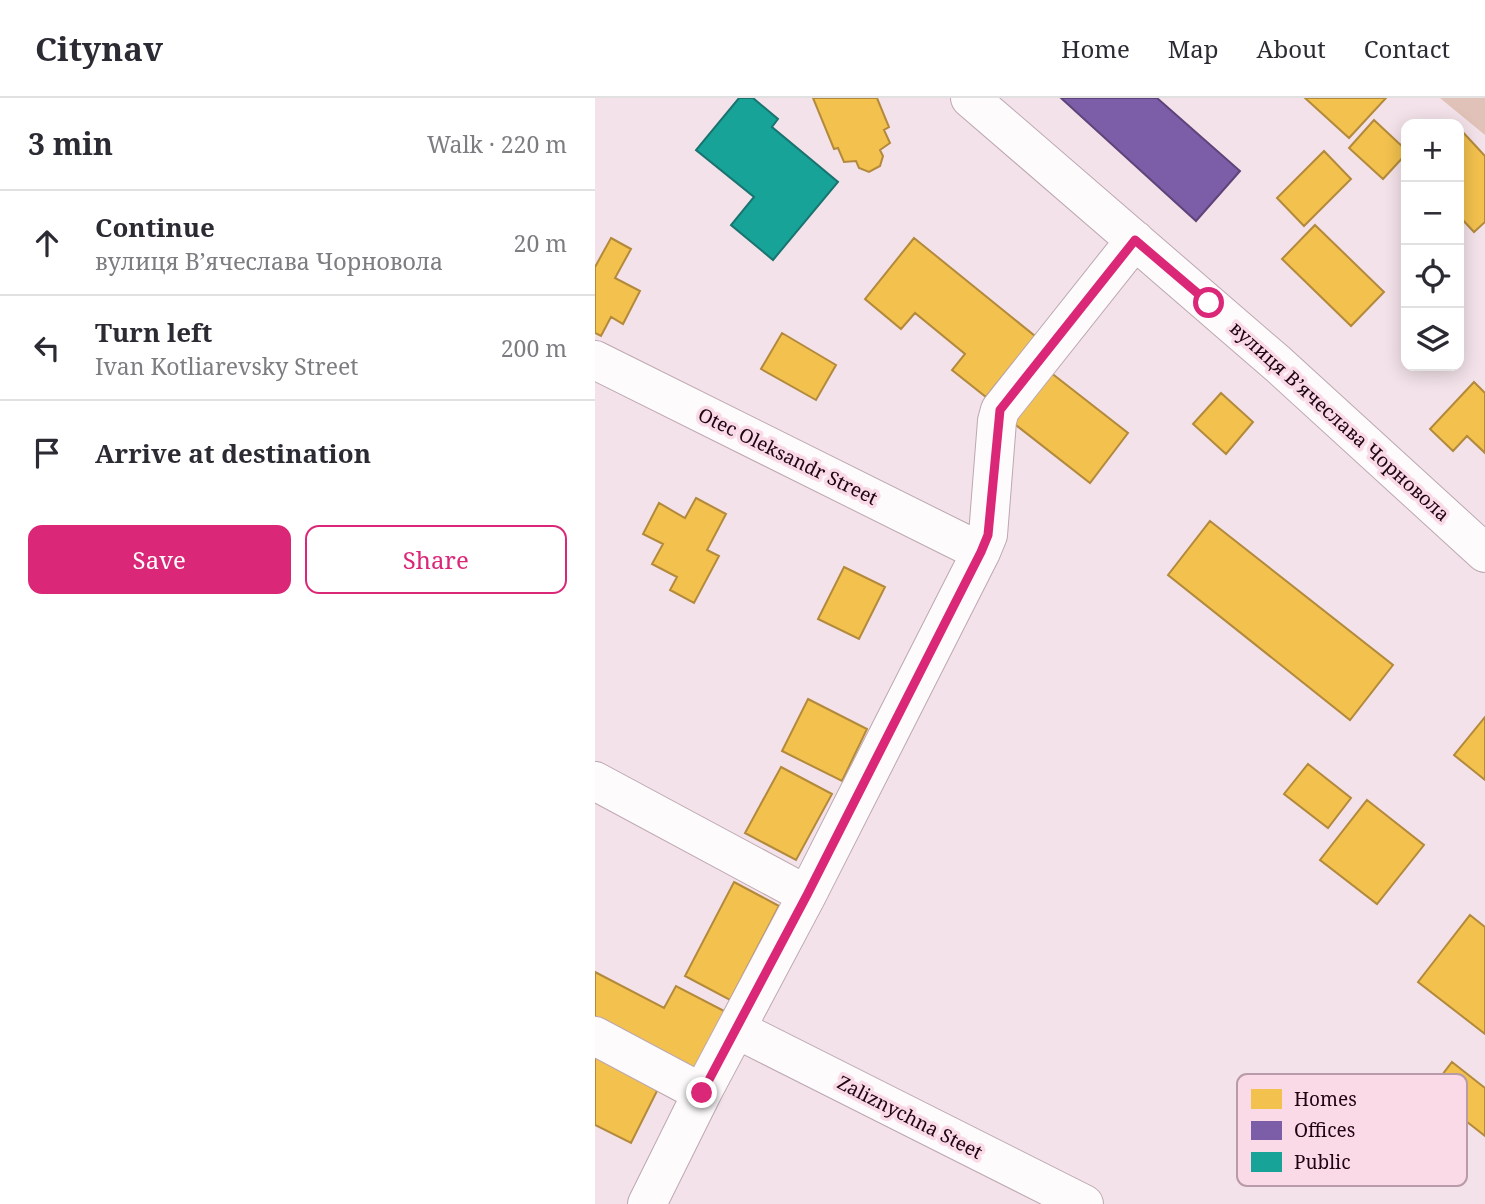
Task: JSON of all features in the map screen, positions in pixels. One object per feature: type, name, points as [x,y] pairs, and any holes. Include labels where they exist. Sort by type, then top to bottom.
[{"type":"street","name":"вулиця Вʼячеслава Чорновола","points":[[970,98],[1278,364],[1485,553]]},
{"type":"street","points":[[647,1204],[981,552],[988,535],[1000,410],[1135,240]]},
{"type":"street","name":"Otec Oleksandr Street","points":[[595,360],[981,552]]},
{"type":"street","points":[[595,780],[807,895]]},
{"type":"street","name":"Zaliznychna Steet","points":[[736,1029],[1084,1204]]},
{"type":"street","points":[[595,1036],[702,1093]]},
{"type":"shaded area","points":[[1440,98],[1485,98],[1485,135]]},
{"type":"building: Homes","points":[[813,98],[877,98],[889,127],[884,130],[890,143],[880,150],[883,156],[880,166],[869,172],[859,168],[856,161],[844,162],[838,148],[834,149]]},
{"type":"building: Homes","points":[[1305,98],[1386,98],[1349,138]]},
{"type":"building: Homes","points":[[1374,120],[1401,145],[1401,159],[1383,179],[1349,148]]},
{"type":"building: Homes","points":[[1464,133],[1485,156],[1485,222],[1474,232],[1464,221]]},
{"type":"building: Homes","points":[[1324,151],[1351,179],[1304,226],[1277,198]]},
{"type":"building: Homes","points":[[1315,225],[1384,292],[1351,326],[1282,259]]},
{"type":"building: Homes","points":[[611,238],[631,249],[615,278],[640,291],[623,324],[611,317],[601,336],[595,333],[595,267]]},
{"type":"building: Homes","points":[[914,238],[1035,336],[986,397],[952,370],[965,354],[915,313],[901,329],[865,299]]},
{"type":"building: Homes","points":[[782,333],[836,365],[816,400],[761,369]]},
{"type":"building: Homes","points":[[1050,372],[1128,433],[1090,483],[1012,422]]},
{"type":"building: Homes","points":[[1474,382],[1485,393],[1485,453],[1467,436],[1453,451],[1430,429]]},
{"type":"building: Homes","points":[[1221,393],[1253,422],[1226,454],[1193,424]]},
{"type":"building: Homes","points":[[696,498],[726,514],[707,550],[719,556],[694,603],[670,590],[677,577],[652,564],[663,544],[643,534],[659,503],[685,518]]},
{"type":"building: Homes","points":[[1210,521],[1393,665],[1350,720],[1168,575]]},
{"type":"building: Homes","points":[[844,567],[885,587],[859,639],[818,619]]},
{"type":"building: Homes","points":[[808,699],[867,729],[842,781],[782,751]]},
{"type":"building: Homes","points":[[1485,717],[1485,780],[1454,755]]},
{"type":"building: Homes","points":[[1308,764],[1351,798],[1328,828],[1284,794]]},
{"type":"building: Homes","points":[[781,767],[832,794],[796,860],[745,833]]},
{"type":"building: Homes","points":[[1367,800],[1424,845],[1377,904],[1320,860]]},
{"type":"building: Homes","points":[[734,882],[779,906],[730,1000],[685,976]]},
{"type":"building: Homes","points":[[1470,915],[1485,927],[1485,1034],[1418,982]]},
{"type":"building: Homes","points":[[595,972],[664,1008],[676,986],[726,1012],[696,1069],[595,1017]]},
{"type":"building: Homes","points":[[595,1054],[659,1087],[631,1143],[595,1125]]},
{"type":"building: Homes","points":[[1452,1062],[1485,1088],[1485,1136],[1467,1122],[1467,1074],[1443,1074]]},
{"type":"building: Offices","points":[[1061,98],[1157,98],[1240,171],[1196,221]]},
{"type":"building: Public","points":[[739,98],[753,98],[778,119],[772,127],[838,182],[773,260],[731,225],[754,197],[696,150]]},
{"type":"route","points":[[702,1093],[807,895],[981,552],[988,535],[1000,410],[1135,240],[1209,303]]}]
